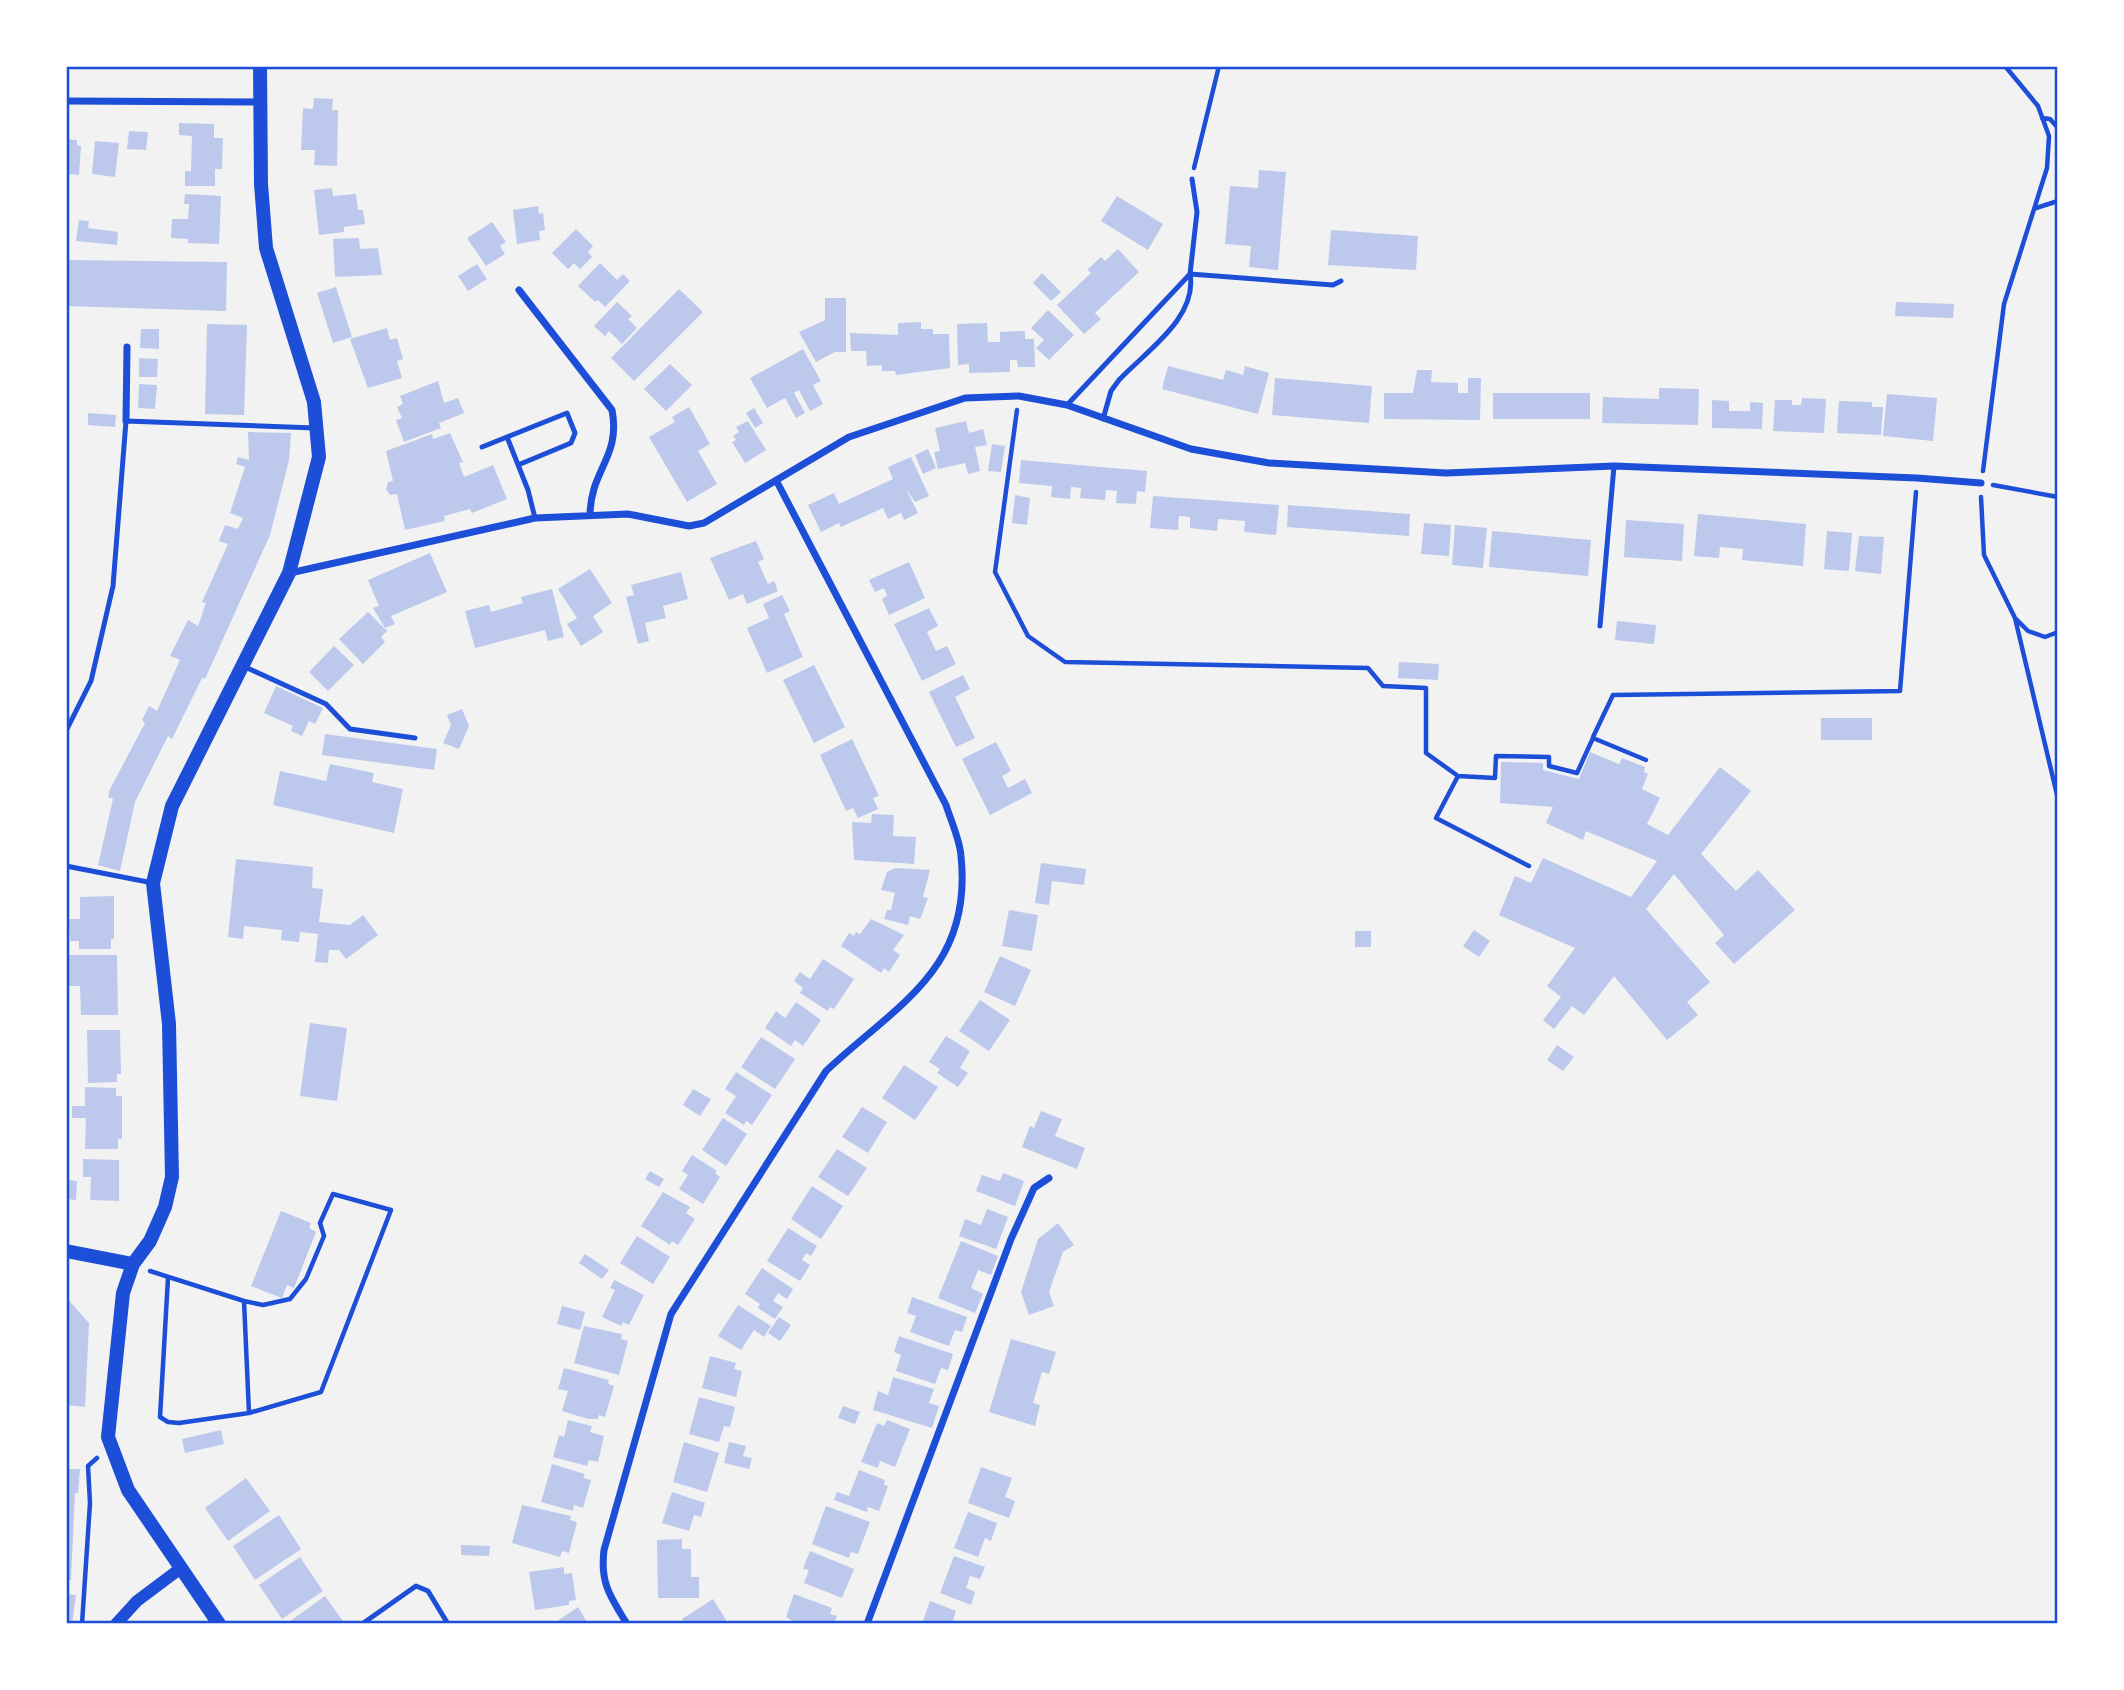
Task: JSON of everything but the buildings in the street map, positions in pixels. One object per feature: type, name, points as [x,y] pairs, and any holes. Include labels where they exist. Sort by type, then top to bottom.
[{"type":"main road","points":[[219,1623],[128,1490],[108,1437],[111,1378],[123,1293],[133,1264],[150,1241],[165,1207],[172,1177],[169,1024],[153,883],[172,806],[289,573],[319,457],[318,428],[304,364],[266,248],[261,197],[260,66]]},
{"type":"main road","points":[[66,1251],[133,1264]]},
{"type":"street","points":[[66,101],[261,102]]},
{"type":"street","points":[[519,290],[612,410],[614,445],[594,483],[590,514]]},
{"type":"street","points":[[126,421],[127,347]]},
{"type":"street","points":[[289,573],[535,517],[628,514],[689,526],[704,523],[849,437],[965,398],[1019,396],[1067,405],[1191,449],[1269,463],[1446,473],[1615,466],[1982,483]]},
{"type":"street","points":[[627,1623],[610,1596],[601,1573],[604,1550],[671,1314],[826,1071],[859,1039],[899,1010],[932,975],[955,930],[963,890],[961,854],[946,805],[776,480]]},
{"type":"street","points":[[867,1623],[1011,1240],[1034,1188],[1049,1178]]},
{"type":"street","points":[[116,1623],[137,1601],[181,1568]]},
{"type":"lane","points":[[1103,419],[1111,391],[1119,380],[1180,316],[1190,300],[1197,212],[1192,179]]},
{"type":"lane","points":[[1190,274],[1333,285],[1341,281]]},
{"type":"lane","points":[[1067,405],[1190,274]]},
{"type":"lane","points":[[482,447],[567,413],[574,427],[571,443],[518,465]]},
{"type":"lane","points":[[66,730],[91,681],[113,586],[126,421],[318,428]]},
{"type":"lane","points":[[507,437],[535,517]]},
{"type":"lane","points":[[1600,626],[1615,466]]},
{"type":"lane","points":[[243,666],[326,704],[350,729],[415,738]]},
{"type":"lane","points":[[66,866],[153,883]]},
{"type":"lane","points":[[362,1623],[416,1586],[428,1591],[448,1623]]},
{"type":"path","points":[[1192,179],[1219,66]]},
{"type":"path","points":[[2005,66],[2038,106],[2049,136],[2047,169],[2004,304],[1982,483],[1984,555],[2015,618],[2057,799]]},
{"type":"path","points":[[2042,118],[2050,119],[2057,128]]},
{"type":"path","points":[[2036,208],[2057,201]]},
{"type":"path","points":[[1019,396],[995,572],[1028,636],[1065,662],[1368,668],[1383,685],[1426,688],[1426,753],[1458,776],[1495,778],[1496,757],[1549,757],[1549,766],[1577,773],[1613,695],[1900,691],[1917,478]]},
{"type":"path","points":[[1982,483],[2057,497]]},
{"type":"path","points":[[2015,618],[2028,631],[2045,637],[2057,632]]},
{"type":"path","points":[[1593,738],[1646,760]]},
{"type":"path","points":[[1458,776],[1436,818],[1529,866]]},
{"type":"path","points":[[133,1264],[168,1278],[263,1305],[290,1299],[306,1279],[324,1236],[320,1223],[333,1194],[391,1210],[321,1392],[249,1413],[179,1423],[168,1422],[160,1416],[168,1278]]},
{"type":"path","points":[[244,1301],[249,1413]]},
{"type":"path","points":[[82,1623],[90,1503],[88,1466],[111,1447]]}]
